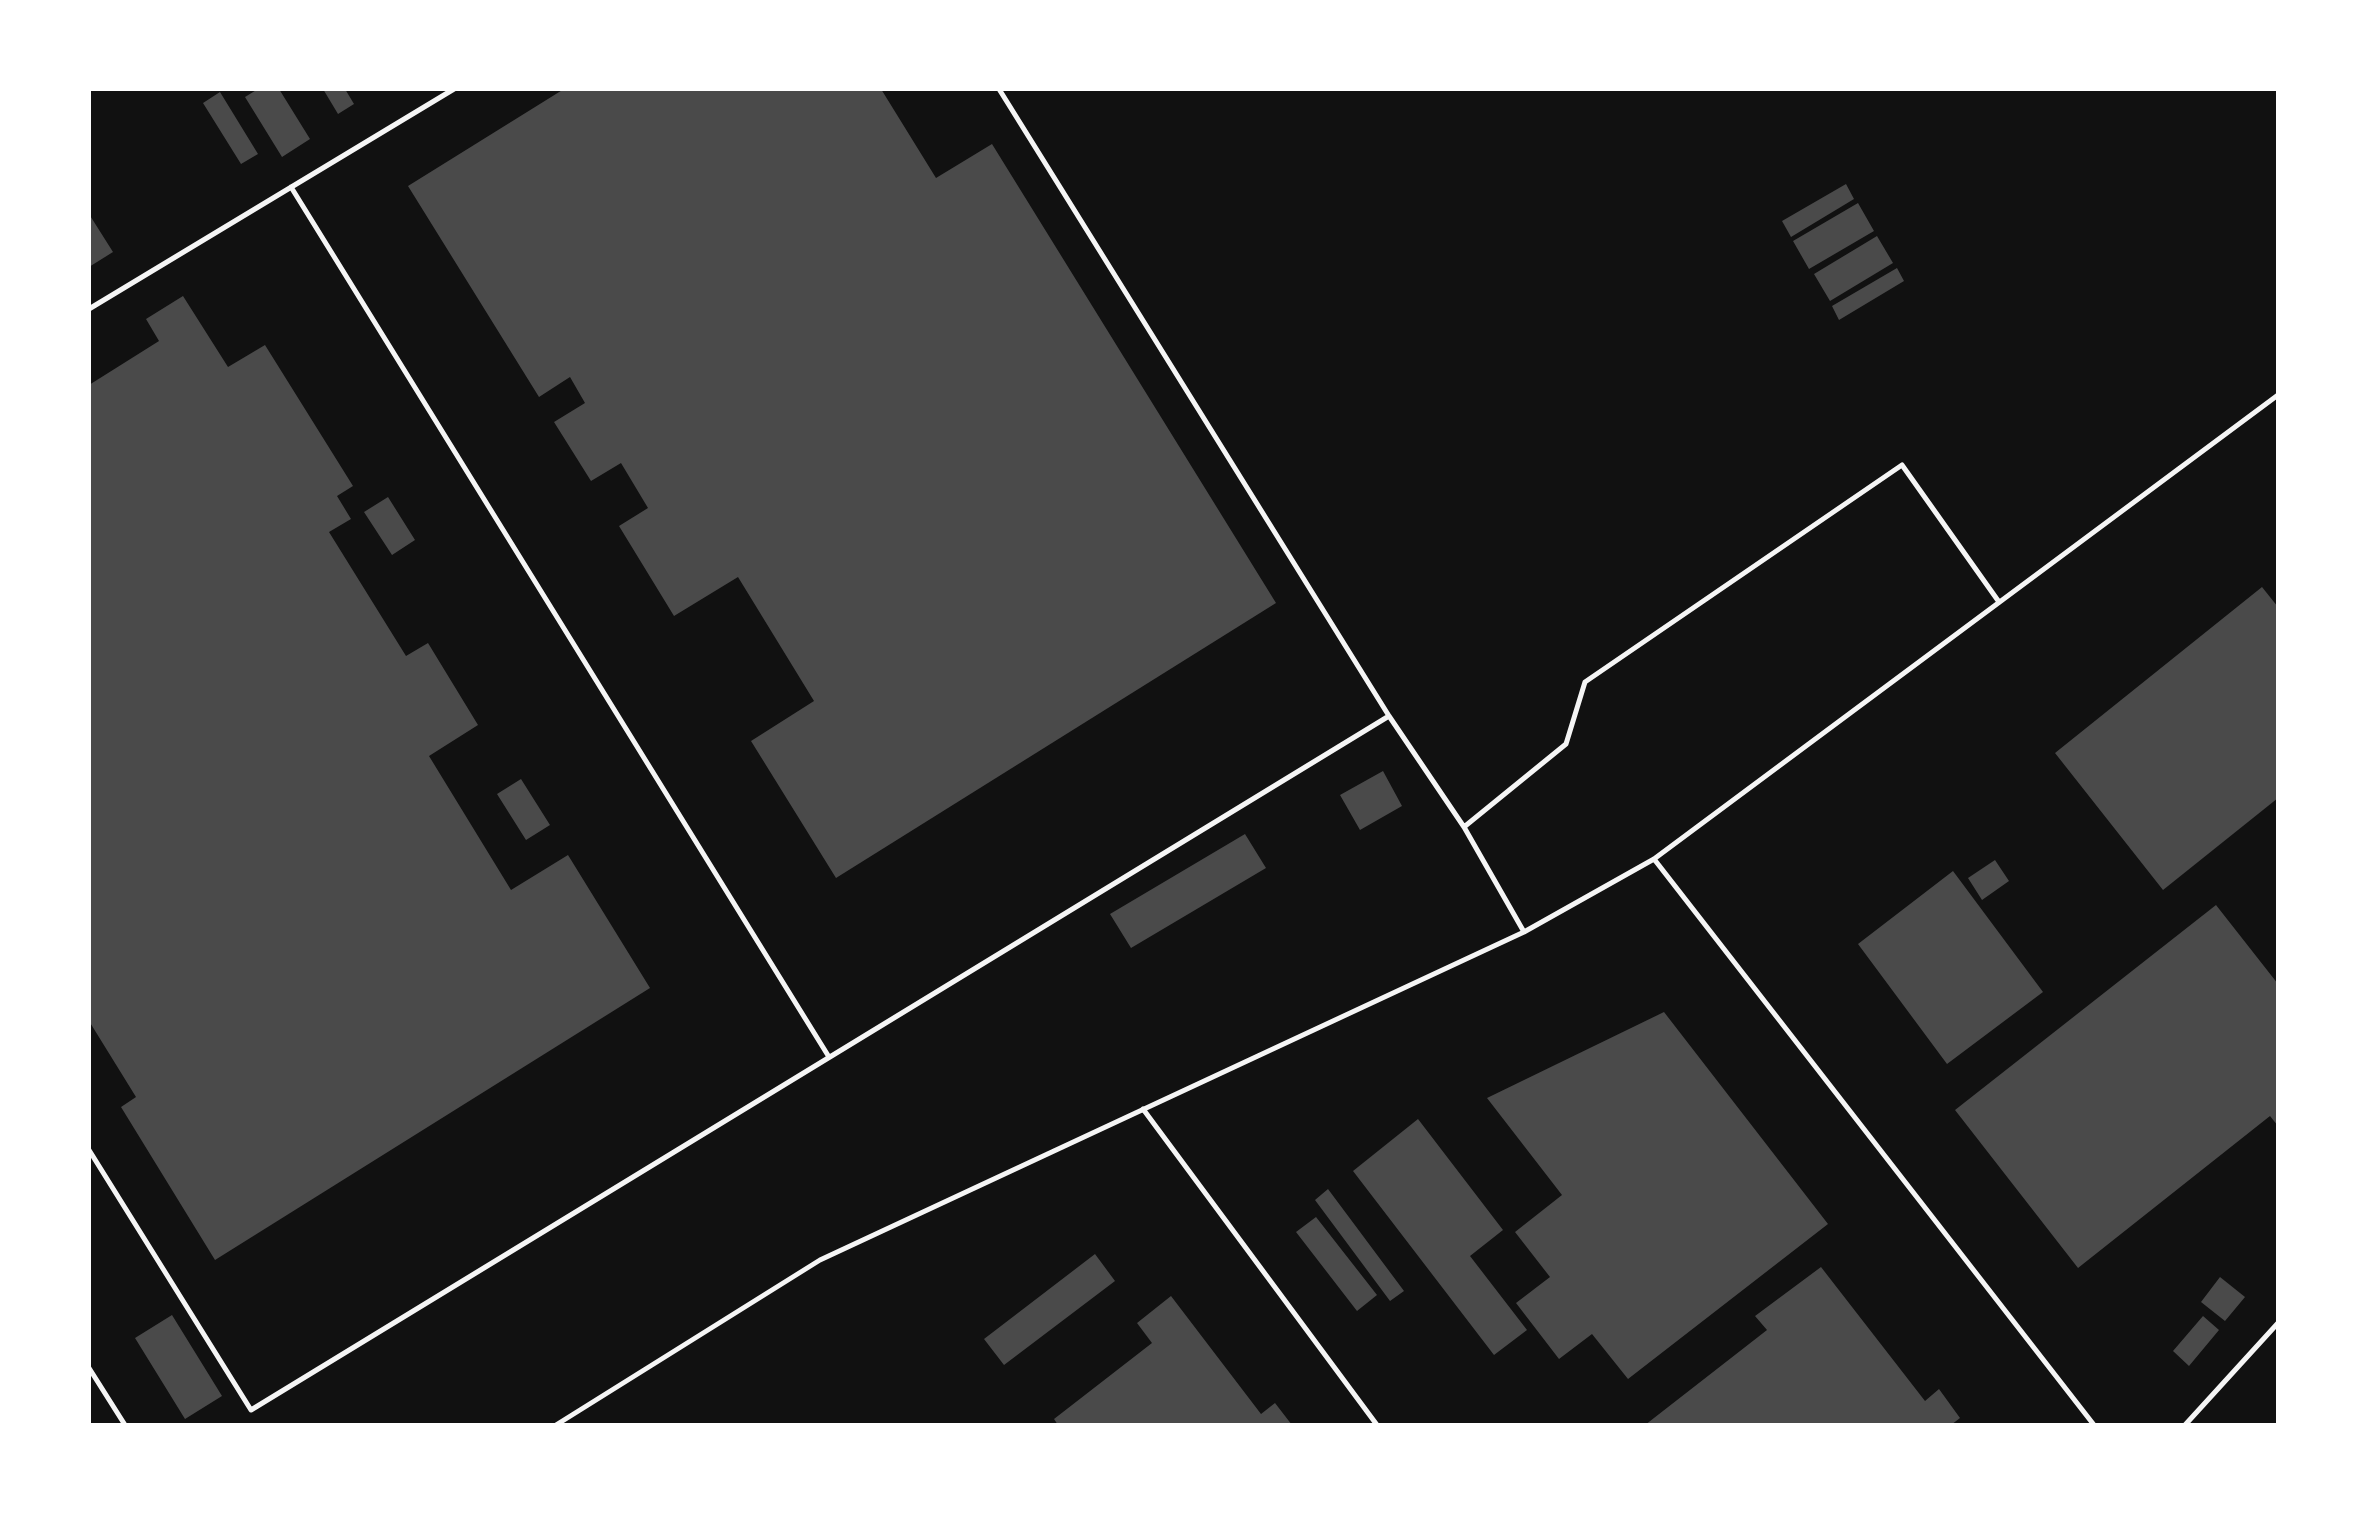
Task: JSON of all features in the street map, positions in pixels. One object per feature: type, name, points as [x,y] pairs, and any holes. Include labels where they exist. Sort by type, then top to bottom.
[{"type":"lane","points":[[89,309],[454,89]]},
{"type":"lane","points":[[999,89],[1389,716],[1464,827],[1524,932]]},
{"type":"lane","points":[[291,187],[829,1057]]},
{"type":"lane","points":[[556,1425],[820,1260],[1524,932],[1654,859],[2278,395]]},
{"type":"lane","points":[[1464,827],[1566,744],[1585,682],[1902,465],[1999,602]]},
{"type":"lane","points":[[89,1150],[251,1410],[1389,716]]},
{"type":"lane","points":[[1654,859],[2094,1425]]},
{"type":"lane","points":[[1143,1109],[1377,1425]]},
{"type":"lane","points":[[2185,1425],[2278,1323]]},
{"type":"lane","points":[[89,1367],[125,1425]]},
{"type":"building","points":[[258,89],[279,89],[310,139],[282,157],[245,97]]},
{"type":"building","points":[[323,89],[345,89],[354,104],[338,114]]},
{"type":"building","points":[[564,89],[881,89],[936,178],[992,144],[1276,603],[836,878],[751,741],[814,701],[738,577],[674,616],[619,526],[648,508],[621,463],[591,481],[554,422],[585,403],[570,377],[539,397],[408,186]]},
{"type":"building","points":[[220,92],[258,154],[241,164],[203,103]]},
{"type":"building","points":[[1846,184],[1854,199],[1791,237],[1782,221]]},
{"type":"building","points":[[1858,203],[1874,231],[1809,269],[1793,241]]},
{"type":"building","points":[[89,214],[113,252],[89,267]]},
{"type":"building","points":[[1877,236],[1893,263],[1830,301],[1814,274]]},
{"type":"building","points":[[1897,268],[1904,281],[1839,320],[1832,306]]},
{"type":"building","points":[[183,296],[228,367],[265,345],[353,486],[337,496],[351,519],[329,532],[406,656],[428,643],[478,725],[429,756],[511,890],[568,855],[650,988],[215,1260],[121,1107],[136,1097],[89,1021],[89,385],[159,341],[146,319]]},
{"type":"building","points":[[388,497],[415,540],[392,555],[364,512]]},
{"type":"building","points":[[2262,587],[2278,607],[2278,798],[2163,890],[2055,753]]},
{"type":"building","points":[[1383,771],[1402,806],[1360,830],[1340,795]]},
{"type":"building","points":[[521,779],[550,825],[526,840],[497,794]]},
{"type":"building","points":[[1245,834],[1266,868],[1131,948],[1110,914]]},
{"type":"building","points":[[1995,860],[2009,881],[1982,900],[1968,878]]},
{"type":"building","points":[[1953,871],[2043,992],[1947,1064],[1858,944]]},
{"type":"building","points":[[2216,905],[2278,984],[2278,1126],[2270,1116],[2078,1268],[1955,1110]]},
{"type":"building","points":[[1664,1012],[1828,1224],[1628,1379],[1592,1334],[1559,1359],[1516,1303],[1550,1277],[1515,1232],[1562,1195],[1487,1098]]},
{"type":"building","points":[[1418,1119],[1503,1230],[1470,1256],[1527,1330],[1494,1355],[1353,1171]]},
{"type":"building","points":[[1328,1189],[1404,1291],[1390,1301],[1315,1200]]},
{"type":"building","points":[[1316,1217],[1377,1295],[1357,1311],[1296,1232]]},
{"type":"building","points":[[1095,1254],[1115,1281],[1004,1365],[984,1339]]},
{"type":"building","points":[[1821,1267],[1925,1401],[1939,1389],[1960,1418],[1951,1425],[1645,1425],[1767,1330],[1755,1316]]},
{"type":"building","points":[[2220,1277],[2245,1297],[2225,1321],[2201,1302]]},
{"type":"building","points":[[1171,1296],[1261,1414],[1275,1403],[1292,1425],[1058,1425],[1054,1419],[1152,1343],[1137,1323]]},
{"type":"building","points":[[172,1315],[222,1396],[185,1419],[135,1338]]},
{"type":"building","points":[[2203,1316],[2219,1330],[2189,1366],[2173,1351]]}]
